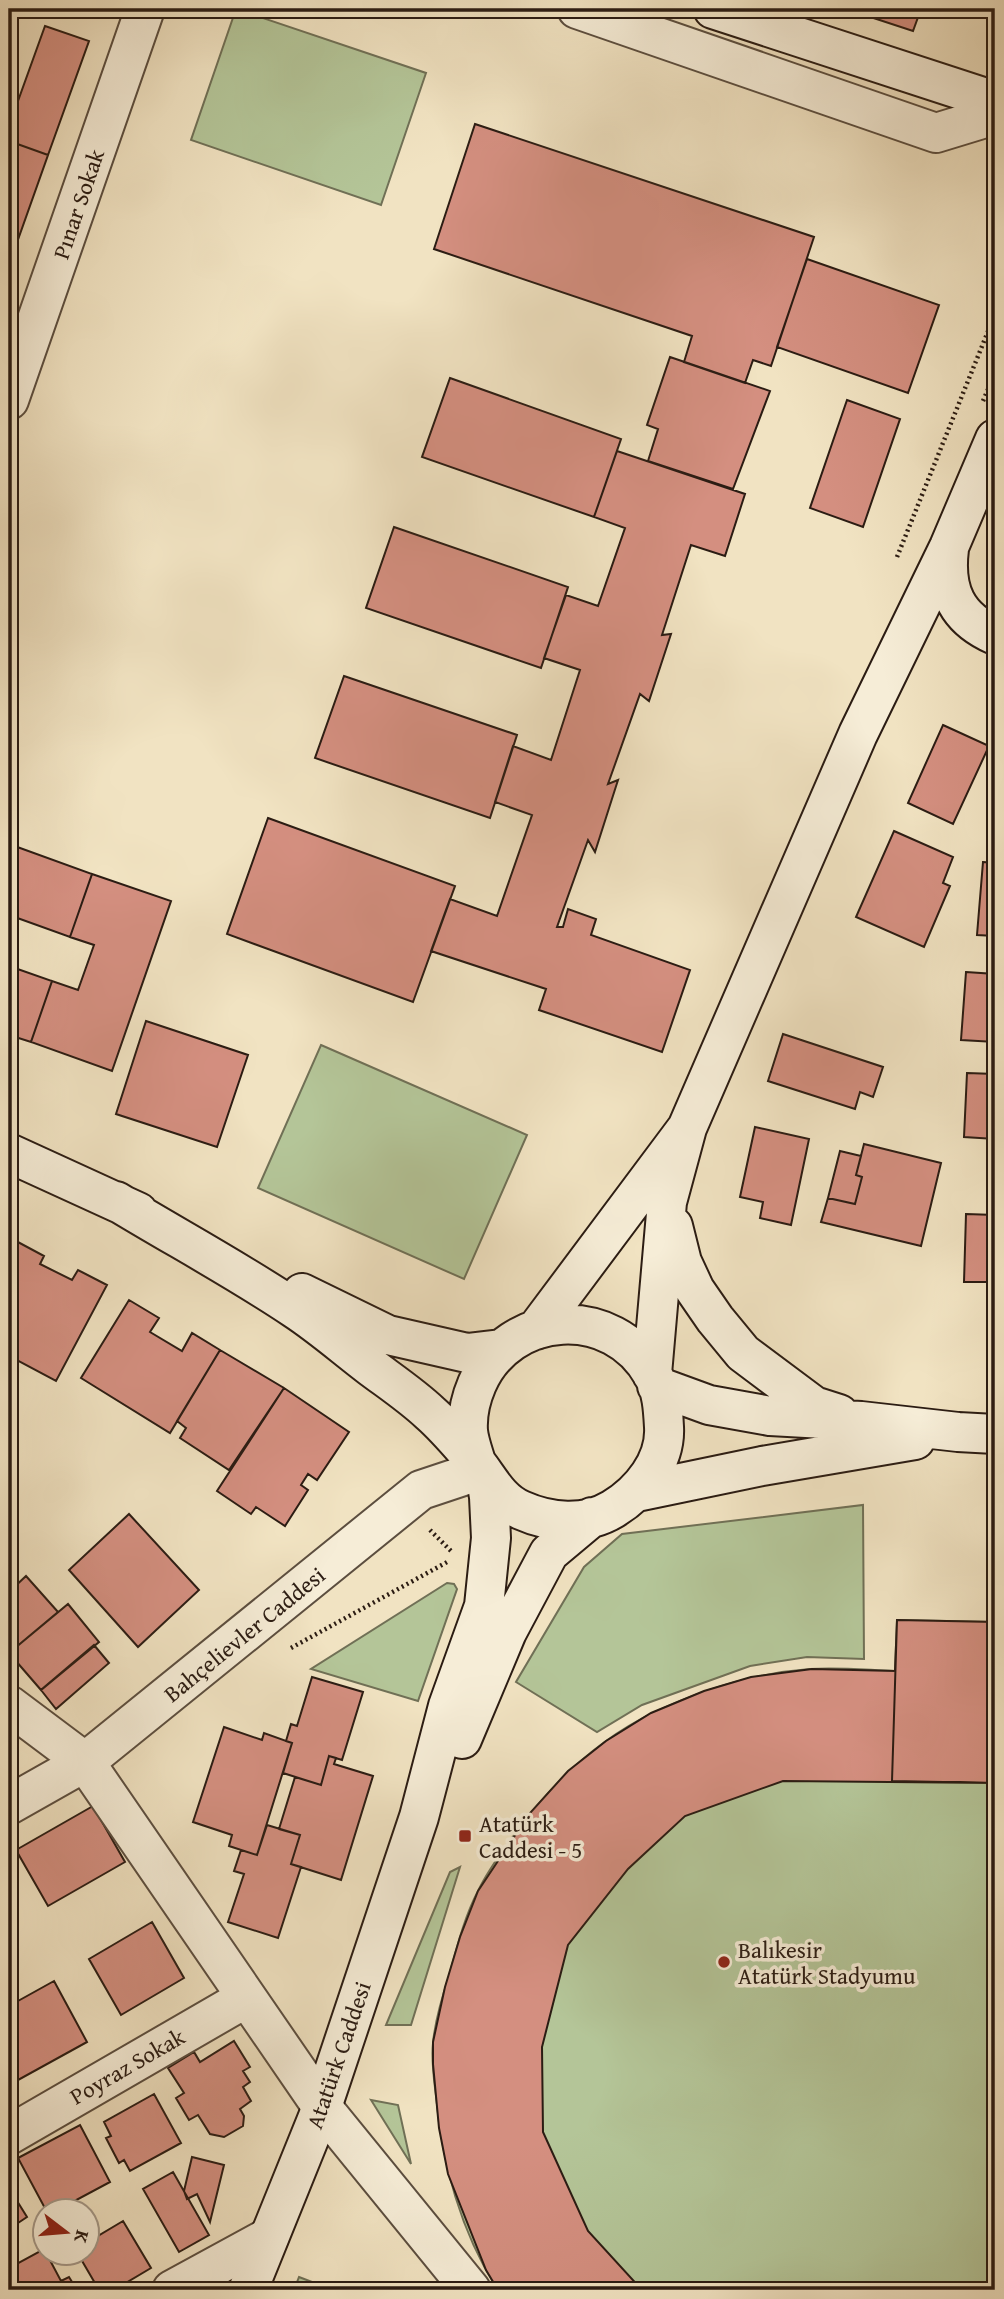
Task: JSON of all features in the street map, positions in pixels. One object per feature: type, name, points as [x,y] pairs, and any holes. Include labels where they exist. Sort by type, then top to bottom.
[{"type":"main road","name":"Pınar Sokak","points":[[9,400],[22,322],[145,9]]},
{"type":"main road","points":[[577,9],[936,133],[995,115]]},
{"type":"main road","points":[[713,9],[995,101]]},
{"type":"main road","points":[[655,1380],[667,1202],[687,1128],[858,734],[949,547],[995,439]]},
{"type":"main road","points":[[949,547],[949,589],[961,610],[982,629],[995,635]]},
{"type":"main road","points":[[536,1329],[687,1128]]},
{"type":"main road","points":[[9,1153],[116,1201],[388,1335],[467,1353],[501,1349]]},
{"type":"main road","points":[[116,1201],[296,1309],[430,1413],[481,1470],[493,1489],[518,1509],[549,1520],[580,1521],[611,1510],[637,1492],[655,1465],[664,1434],[663,1402],[655,1380],[634,1351],[611,1334],[583,1325],[554,1324],[525,1333],[501,1349],[482,1371],[471,1399],[468,1431],[481,1470],[489,1497],[491,1538],[484,1606],[448,1706],[419,1817]]},
{"type":"main road","points":[[667,1202],[682,1262],[695,1290],[743,1353],[814,1406],[861,1421]]},
{"type":"main road","points":[[655,1380],[709,1405],[770,1416],[861,1421],[977,1433]]},
{"type":"main road","points":[[637,1492],[749,1468],[977,1433]]},
{"type":"main road","name":"Bahçelievler Caddesi","points":[[9,1805],[85,1762],[421,1490],[481,1470]]},
{"type":"main road","points":[[419,1817],[453,1759],[507,1632],[549,1553],[592,1517]]},
{"type":"main road","points":[[9,1705],[85,1762],[322,2107],[471,2290]]},
{"type":"main road","name":"Atatürk Caddesi","points":[[248,2290],[322,2107],[419,1817]]},
{"type":"main road","name":"Poyraz Sokak","points":[[9,2135],[246,1998]]},
{"type":"main road","points":[[172,2290],[269,2238]]},
{"type":"path","points":[[987,42],[995,45]]},
{"type":"path","points":[[893,569],[995,314]]},
{"type":"green space","points":[[236,9],[426,73],[381,205],[191,140]]},
{"type":"green space","points":[[321,1045],[527,1135],[464,1279],[258,1188]]},
{"type":"green space","points":[[863,1505],[864,1659],[807,1657],[750,1666],[642,1705],[597,1732],[516,1682],[584,1567],[622,1534]]},
{"type":"green space","points":[[447,1583],[454,1584],[457,1589],[418,1701],[311,1669]]},
{"type":"green space","name":"Balıkesir Atatürk Stadyumu","points":[[897,1620],[995,1622],[995,2290],[498,2290],[474,2245],[455,2197],[443,2147],[432,2056],[441,2001],[461,1933],[488,1872],[555,1785],[591,1752],[631,1725],[691,1697],[770,1674],[821,1668],[895,1671]]},
{"type":"green space","points":[[460,1867],[411,2025],[386,2025],[450,1872]]},
{"type":"green space","points":[[371,2100],[398,2105],[411,2164]]},
{"type":"green space","points":[[299,2277],[333,2290],[294,2290]]},
{"type":"building","points":[[846,9],[921,9],[913,31]]},
{"type":"building","points":[[45,26],[89,41],[48,155],[9,141],[9,126]]},
{"type":"building","points":[[475,124],[814,237],[771,366],[753,360],[745,383],[684,362],[692,336],[434,249]]},
{"type":"building","points":[[9,141],[48,155],[9,265]]},
{"type":"building","points":[[807,259],[939,305],[908,393],[777,347]]},
{"type":"building","points":[[670,357],[770,391],[733,489],[648,461],[658,429],[647,425]]},
{"type":"building","points":[[450,378],[621,439],[594,517],[422,457]]},
{"type":"building","points":[[847,400],[900,419],[863,527],[810,508]]},
{"type":"building","points":[[617,451],[745,494],[725,556],[691,545],[662,635],[671,634],[649,701],[640,694],[608,784],[618,780],[595,852],[588,840],[557,927],[563,927],[568,909],[596,919],[591,935],[690,970],[662,1052],[539,1010],[546,989],[431,951],[450,899],[497,916],[532,815],[495,802],[513,746],[551,760],[580,670],[544,658],[566,595],[598,606],[625,528],[594,517]]},
{"type":"building","points":[[394,527],[568,587],[541,668],[366,608]]},
{"type":"building","points":[[344,676],[517,735],[490,818],[315,758]]},
{"type":"building","points":[[943,725],[989,746],[953,824],[908,803]]},
{"type":"building","points":[[268,818],[455,886],[413,1002],[227,934]]},
{"type":"building","points":[[894,831],[953,857],[943,883],[950,886],[924,947],[856,917]]},
{"type":"building","points":[[9,844],[92,874],[70,937],[9,915]]},
{"type":"building","points":[[983,862],[995,863],[995,936],[977,935]]},
{"type":"building","points":[[92,874],[171,901],[112,1071],[31,1042],[52,981],[78,990],[94,945],[70,937]]},
{"type":"building","points":[[9,966],[52,981],[31,1042],[9,1035]]},
{"type":"building","points":[[966,972],[995,974],[995,1042],[961,1040]]},
{"type":"building","points":[[146,1021],[248,1055],[217,1147],[116,1114]]},
{"type":"building","points":[[783,1034],[883,1067],[873,1097],[860,1092],[855,1109],[768,1081]]},
{"type":"building","points":[[967,1073],[995,1074],[995,1139],[964,1137]]},
{"type":"building","points":[[755,1127],[809,1139],[791,1225],[760,1218],[763,1202],[740,1197]]},
{"type":"building","points":[[864,1144],[941,1163],[921,1246],[821,1222],[828,1198],[855,1204],[862,1177],[856,1175]]},
{"type":"building","points":[[840,1151],[861,1156],[856,1175],[862,1177],[855,1204],[828,1198]]},
{"type":"building","points":[[966,1214],[995,1215],[995,1282],[964,1282]]},
{"type":"building","points":[[16,1241],[44,1256],[40,1264],[72,1280],[78,1270],[107,1285],[56,1381],[9,1356],[9,1255]]},
{"type":"building","points":[[129,1300],[159,1318],[150,1332],[182,1351],[192,1333],[220,1350],[170,1433],[81,1378]]},
{"type":"building","points":[[220,1350],[284,1388],[229,1470],[180,1438],[186,1428],[177,1421]]},
{"type":"building","points":[[284,1388],[349,1432],[317,1480],[308,1474],[301,1485],[308,1490],[285,1526],[256,1507],[251,1514],[217,1491]]},
{"type":"building","points":[[9,1504],[16,1509],[9,1520]]},
{"type":"building","points":[[129,1514],[199,1590],[138,1647],[69,1570]]},
{"type":"building","points":[[26,1576],[58,1612],[9,1653],[9,1592]]},
{"type":"building","points":[[68,1604],[99,1642],[41,1690],[9,1653]]},
{"type":"building","points":[[897,1620],[995,1622],[995,1783],[783,1781],[685,1816],[628,1869],[568,1945],[542,2047],[543,2132],[588,2231],[642,2290],[498,2290],[486,2270],[448,2174],[439,2128],[433,2064],[433,2042],[445,1987],[478,1891],[530,1813],[568,1771],[606,1741],[651,1713],[704,1691],[751,1677],[812,1669],[895,1671]]},
{"type":"building","points":[[897,1620],[995,1622],[995,1783],[892,1781]]},
{"type":"building","points":[[94,1645],[109,1663],[56,1709],[41,1690]]},
{"type":"building","points":[[312,1677],[363,1692],[342,1760],[329,1756],[321,1785],[283,1773],[292,1743],[286,1741],[291,1724],[297,1726]]},
{"type":"building","points":[[224,1727],[262,1740],[264,1733],[292,1743],[257,1855],[229,1846],[232,1835],[193,1822]]},
{"type":"building","points":[[329,1756],[336,1758],[334,1764],[373,1776],[341,1880],[291,1864],[300,1835],[279,1829],[295,1777],[321,1785]]},
{"type":"building","points":[[93,1806],[125,1862],[48,1906],[16,1850]]},
{"type":"building","points":[[267,1825],[300,1835],[291,1864],[301,1867],[278,1938],[228,1922],[244,1874],[234,1871],[241,1850],[257,1855]]},
{"type":"building","points":[[152,1922],[184,1978],[121,2015],[89,1959]]},
{"type":"building","points":[[54,1981],[87,2042],[9,2085],[9,2006]]},
{"type":"building","points":[[234,2041],[250,2067],[243,2071],[250,2082],[243,2087],[251,2101],[240,2109],[244,2116],[243,2126],[224,2137],[210,2134],[198,2115],[189,2120],[176,2098],[184,2093],[168,2068],[194,2052],[200,2062]]},
{"type":"building","points":[[154,2094],[181,2143],[130,2171],[124,2160],[119,2163],[106,2138],[111,2136],[104,2122]]},
{"type":"building","points":[[80,2125],[110,2182],[80,2198],[39,2198],[18,2158]]},
{"type":"building","points":[[192,2157],[224,2165],[210,2222],[197,2194],[187,2199],[184,2191]]},
{"type":"building","points":[[173,2172],[209,2235],[179,2252],[143,2189]]},
{"type":"building","points":[[9,2188],[27,2217],[9,2229]]},
{"type":"building","points":[[123,2221],[151,2268],[114,2290],[99,2290],[86,2268],[102,2268],[102,2233]]},
{"type":"building","points":[[32,2256],[32,2268],[54,2268],[61,2281],[69,2277],[77,2290],[9,2290],[9,2268]]},
{"type":"place","name":"Atatürk Caddesi - 5","points":[[465,1836]]},
{"type":"place","name":"Balıkesir Atatürk Stadyumu","points":[[724,1962]]}]
